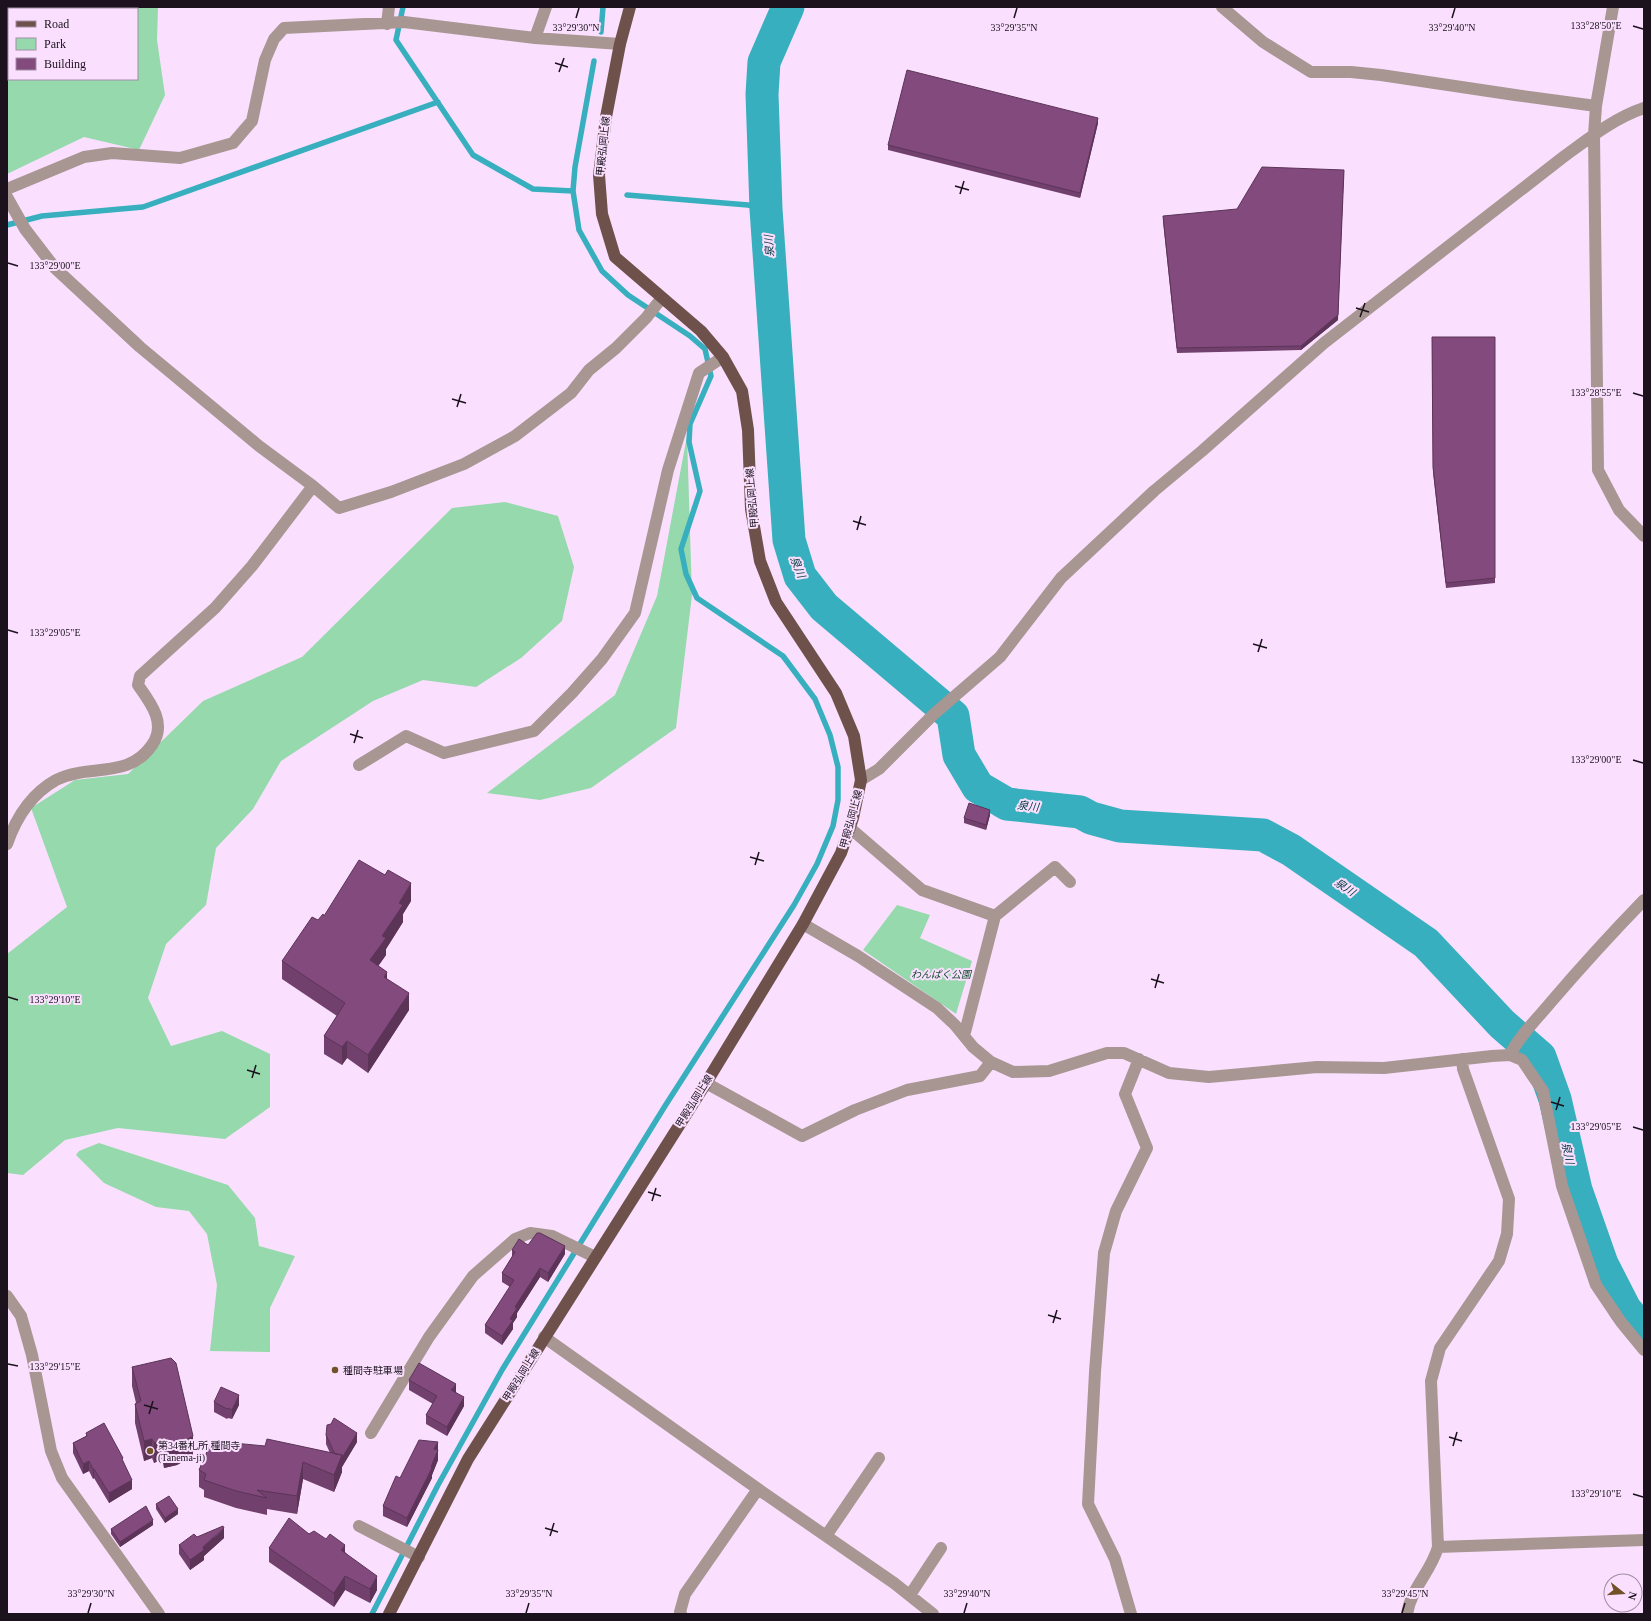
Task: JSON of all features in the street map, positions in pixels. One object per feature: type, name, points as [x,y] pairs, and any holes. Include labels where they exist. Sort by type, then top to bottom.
[{"type":"main road","name":"甲殿弘岡上線","points":[[390,1614],[468,1459],[593,1256],[706,1083],[803,924],[841,853],[850,828],[861,780],[854,736],[836,693],[776,602],[760,561],[751,509],[748,430],[742,391],[723,357],[701,331],[657,303],[614,257],[602,214],[600,175],[606,117],[620,44],[630,7]]},
{"type":"street","points":[[389,7],[389,23]]},
{"type":"street","points":[[535,38],[546,7]]},
{"type":"street","points":[[1222,7],[1263,42],[1311,72],[1350,72],[1381,75],[1515,96],[1596,106]]},
{"type":"street","points":[[1613,7],[1596,106],[1594,135],[1598,470],[1619,510],[1644,536]]},
{"type":"street","points":[[7,189],[84,157],[112,153],[180,158],[233,143],[252,121],[265,60],[274,40],[284,28],[404,22],[535,38],[620,44]]},
{"type":"street","points":[[861,780],[879,769],[934,714],[1000,657],[1061,578],[1154,491],[1324,344],[1594,135],[1629,113],[1644,108]]},
{"type":"street","points":[[7,197],[25,229],[55,268],[140,347],[259,446],[340,508],[390,492],[464,464],[515,436],[571,393],[590,370],[616,348],[646,318],[657,303]]},
{"type":"street","points":[[359,765],[406,736],[444,753],[534,731],[572,693],[602,659],[635,613],[668,470],[699,374],[723,357]]},
{"type":"street","points":[[7,844],[19,815],[34,796],[55,781],[71,774],[116,768],[134,763],[148,752],[157,739],[158,720],[153,706],[138,685],[140,676],[215,608],[252,566],[313,486]]},
{"type":"street","points":[[850,828],[922,890],[995,916]]},
{"type":"street","points":[[964,1036],[995,916],[1055,867],[1070,882]]},
{"type":"street","points":[[803,924],[858,956],[937,1008],[955,1025],[973,1047],[991,1062],[1014,1072],[1049,1071],[1107,1053],[1124,1053],[1169,1073],[1209,1077],[1317,1067],[1384,1068],[1492,1056],[1512,1051],[1526,1032],[1586,962],[1644,900]]},
{"type":"street","points":[[1512,1051],[1522,1060],[1543,1091],[1562,1186],[1596,1285],[1621,1322],[1644,1350]]},
{"type":"street","points":[[1124,1614],[1131,1614],[1115,1559],[1088,1504],[1094,1372],[1104,1253],[1116,1210],[1148,1148],[1125,1094],[1139,1059]]},
{"type":"street","points":[[1407,1614],[1409,1602],[1420,1581],[1435,1559],[1438,1547],[1431,1381],[1440,1348],[1499,1261],[1507,1234],[1509,1199],[1463,1069],[1462,1059]]},
{"type":"street","points":[[706,1083],[802,1136],[855,1110],[907,1090],[980,1076],[991,1062]]},
{"type":"street","points":[[371,1433],[429,1337],[473,1276],[515,1239],[530,1234],[552,1236],[593,1256]]},
{"type":"street","points":[[7,1296],[21,1316],[32,1355],[51,1451],[62,1478],[159,1614]]},
{"type":"street","points":[[544,1337],[934,1614]]},
{"type":"street","points":[[826,1536],[879,1458]]},
{"type":"street","points":[[681,1614],[680,1612],[685,1594],[758,1489]]},
{"type":"street","points":[[359,1526],[419,1557]]},
{"type":"street","points":[[1438,1547],[1644,1540]]},
{"type":"street","points":[[910,1596],[941,1548]]},
{"type":"green space","points":[[7,7],[158,7],[157,40],[165,95],[139,150],[84,137],[7,174]]},
{"type":"green space","points":[[687,436],[692,595],[676,728],[591,788],[540,800],[487,793],[615,695],[657,596]]},
{"type":"green space","points":[[505,502],[558,516],[574,567],[562,621],[521,658],[476,687],[423,680],[373,701],[281,761],[253,809],[216,848],[206,905],[166,944],[148,998],[171,1046],[222,1031],[270,1054],[270,1107],[225,1139],[118,1128],[65,1140],[23,1175],[7,1173],[7,954],[67,907],[31,808],[75,780],[128,774],[203,701],[302,657],[452,508]]},
{"type":"green space","name":"わんぱく公園","points":[[897,905],[930,915],[920,938],[972,961],[956,1014],[863,950]]},
{"type":"green space","points":[[99,1143],[228,1185],[255,1218],[259,1246],[295,1256],[270,1308],[270,1352],[210,1351],[217,1285],[207,1234],[189,1211],[156,1207],[104,1183],[76,1155],[79,1151]]},
{"type":"building","points":[[907,70],[1098,118],[1080,193],[888,145]]},
{"type":"building","points":[[1262,167],[1344,170],[1338,315],[1301,346],[1177,348],[1163,216],[1237,209]]},
{"type":"building","points":[[1432,337],[1495,337],[1495,578],[1446,583],[1433,467]]},
{"type":"building","points":[[969,803],[990,810],[986,825],[964,818]]},
{"type":"building","points":[[359,860],[385,875],[388,870],[411,883],[399,903],[403,905],[382,936],[386,938],[370,960],[387,972],[384,977],[409,993],[368,1055],[347,1041],[342,1047],[324,1036],[345,1003],[282,961],[312,917],[318,920],[323,914],[324,916]]},
{"type":"building","points":[[537,1233],[540,1233],[565,1246],[548,1273],[540,1268],[515,1307],[517,1308],[510,1319],[513,1320],[502,1336],[485,1325],[514,1280],[502,1273],[515,1252],[512,1250],[519,1239],[528,1245]]},
{"type":"building","points":[[171,1358],[176,1363],[193,1436],[177,1445],[164,1448],[162,1440],[154,1443],[152,1439],[144,1441],[135,1404],[141,1401],[132,1367]]},
{"type":"building","points":[[419,1363],[456,1384],[451,1390],[464,1397],[447,1427],[426,1415],[437,1396],[409,1380]]},
{"type":"building","points":[[221,1387],[239,1395],[232,1410],[214,1402]]},
{"type":"building","points":[[334,1418],[357,1433],[342,1458],[342,1455],[335,1454],[326,1435],[327,1425],[331,1424]]},
{"type":"building","points":[[104,1423],[123,1458],[122,1459],[132,1480],[109,1493],[89,1461],[83,1464],[73,1443],[87,1436],[86,1433]]},
{"type":"building","points":[[267,1439],[342,1455],[334,1475],[303,1462],[297,1496],[257,1490],[267,1498],[236,1491],[204,1480],[206,1474],[199,1470],[211,1442],[223,1445],[223,1442],[265,1446]]},
{"type":"building","points":[[419,1440],[438,1442],[434,1449],[438,1450],[431,1467],[432,1468],[407,1518],[383,1506],[396,1476],[400,1478]]},
{"type":"building","points":[[169,1496],[178,1509],[165,1518],[156,1504]]},
{"type":"building","points":[[146,1506],[153,1520],[120,1542],[111,1529]]},
{"type":"building","points":[[289,1518],[309,1534],[314,1531],[326,1539],[330,1534],[345,1545],[341,1550],[377,1576],[370,1589],[345,1576],[334,1593],[269,1548]]},
{"type":"building","points":[[223,1526],[224,1528],[203,1547],[204,1550],[190,1560],[179,1545],[194,1534],[197,1537]]},
{"type":"waterway","points":[[403,7],[396,40],[473,155],[533,189],[573,191]]},
{"type":"waterway","points":[[601,32],[603,7]]},
{"type":"waterway","name":"泉川","points":[[788,7],[764,62],[762,94],[766,209],[789,540],[800,576],[824,607],[953,716],[959,755],[978,787],[1007,804],[1080,812],[1091,818],[1120,826],[1263,835],[1291,850],[1426,943],[1502,1024],[1540,1057],[1555,1099],[1576,1190],[1602,1264],[1625,1309],[1644,1332]]},
{"type":"waterway","points":[[372,1614],[438,1485],[502,1370],[665,1106],[794,905],[817,864],[833,826],[838,800],[838,767],[830,735],[815,699],[783,656],[697,598],[686,574],[681,549],[700,491],[689,442],[690,424],[711,376],[705,349],[690,336],[628,295],[602,271],[579,230],[573,191],[575,167],[594,61]]},
{"type":"waterway","points":[[7,225],[42,216],[143,207],[438,102]]},
{"type":"waterway","points":[[627,195],[748,205],[766,209]]},
{"type":"place","name":"種間寺駐車場","points":[[335,1370]]},
{"type":"place","name":"第34番札所 種間寺 (Tanema-ji)","points":[[150,1451]]}]
